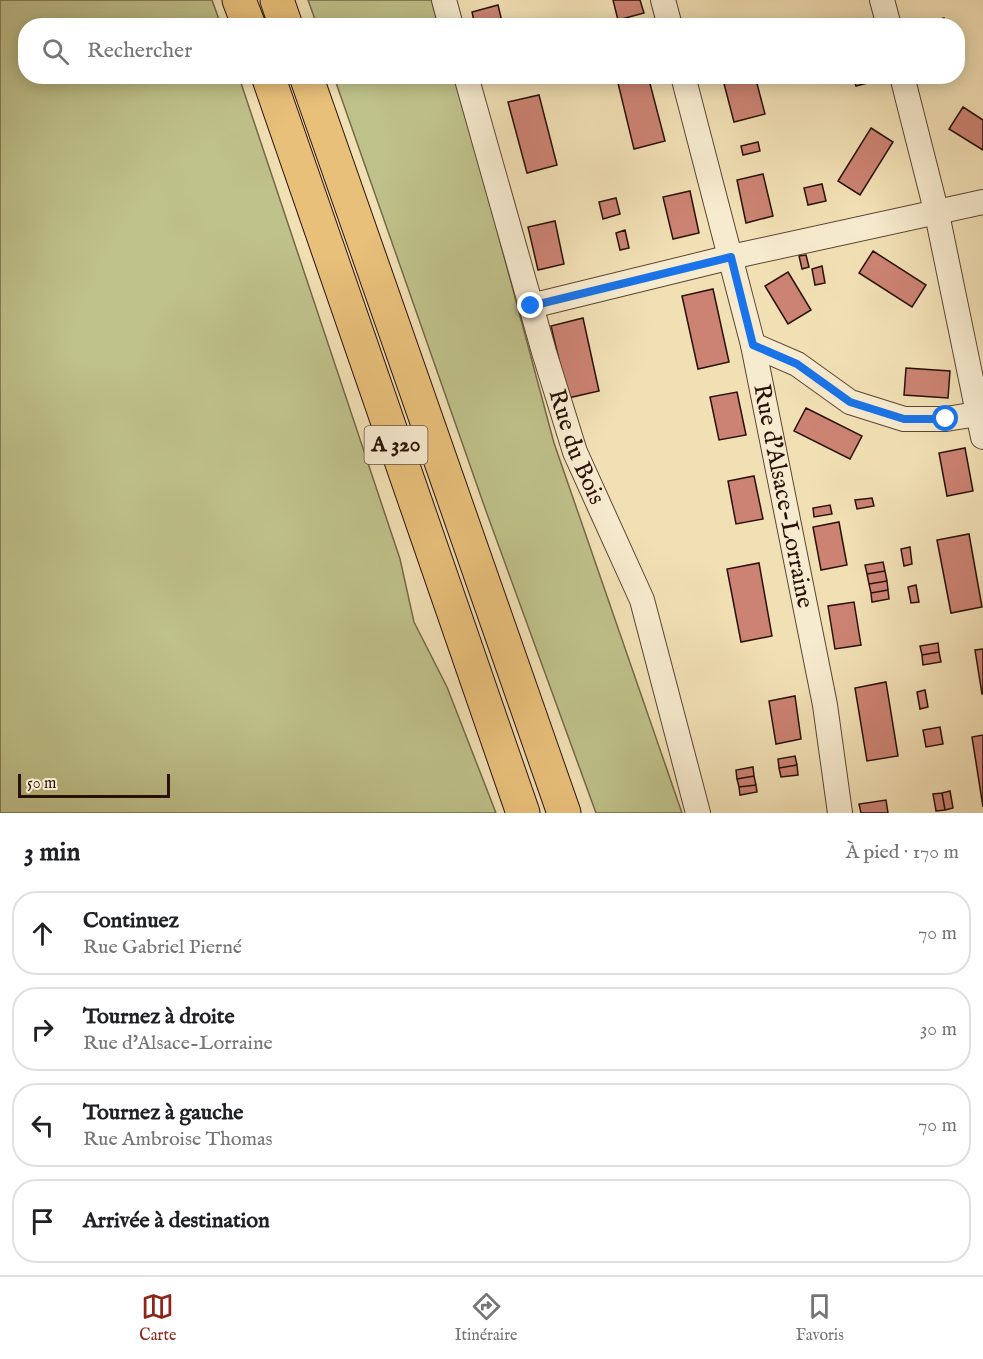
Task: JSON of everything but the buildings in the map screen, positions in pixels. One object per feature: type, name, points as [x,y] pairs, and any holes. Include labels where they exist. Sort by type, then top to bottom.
[{"type":"highway","points":[[239,0],[246,18]]},
{"type":"highway","points":[[277,0],[283,18]]},
{"type":"highway","name":"A 320","points":[[271,84],[523,813]]},
{"type":"highway","name":"A 320","points":[[309,84],[564,813]]},
{"type":"street","points":[[444,0],[449,18]]},
{"type":"street","points":[[663,0],[668,18]]},
{"type":"street","points":[[882,0],[887,18]]},
{"type":"street","name":"Rue du Bois","points":[[468,84],[575,452],[642,600],[698,813]]},
{"type":"street","name":"Rue d'Alsace-Lorraine","points":[[685,84],[753,345],[825,705],[840,813]]},
{"type":"street","points":[[753,345],[797,364],[850,402],[904,419],[981,422],[937,214],[904,84]]},
{"type":"street","points":[[531,306],[731,257],[937,214],[983,202]]},
{"type":"green space","points":[[0,0],[212,0],[218,18],[18,18],[18,84],[241,84],[400,559],[414,622],[447,687],[496,813],[0,813]]},
{"type":"green space","points":[[308,0],[436,0],[441,18],[314,18]]},
{"type":"green space","points":[[336,84],[458,84],[554,443],[682,813],[596,813],[486,511]]},
{"type":"route","points":[[531,306],[731,257],[753,345],[797,364],[850,402],[904,419],[946,419]]}]
